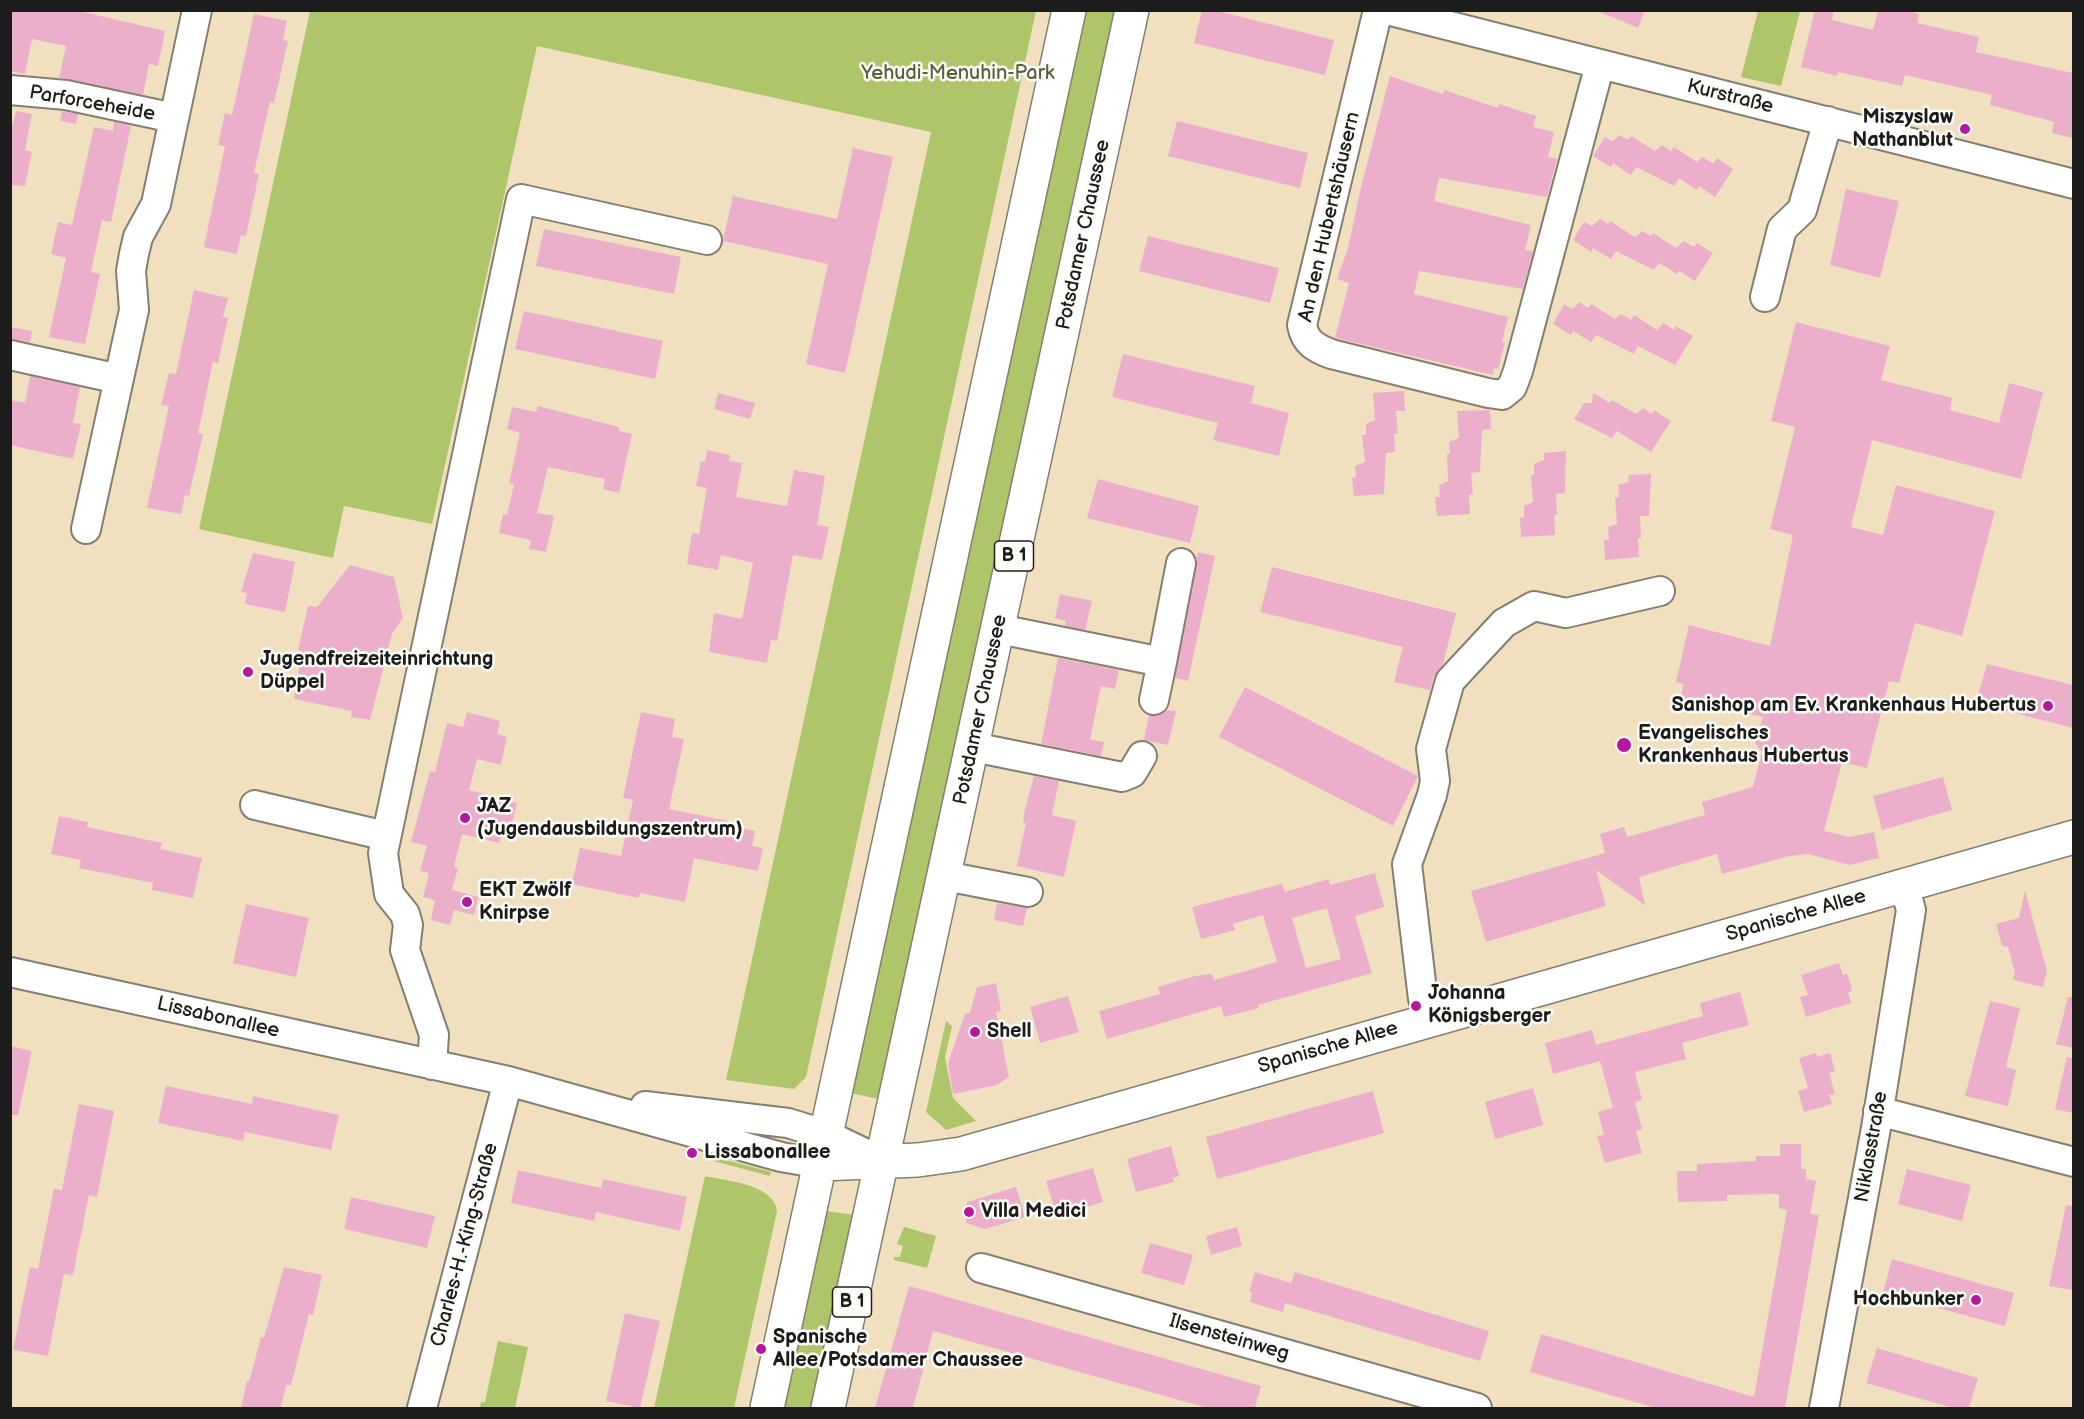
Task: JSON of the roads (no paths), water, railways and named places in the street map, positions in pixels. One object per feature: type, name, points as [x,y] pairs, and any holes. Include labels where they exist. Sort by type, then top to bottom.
[{"type":"main road","points":[[767,1408],[1069,10]]},
{"type":"main road","name":"Potsdamer Chaussee","points":[[828,1408],[1132,10]]},
{"type":"main road","name":"Spanische Allee","points":[[824,1149],[883,1162],[961,1154],[2073,837]]},
{"type":"street","name":"Parforceheide","points":[[86,529],[134,310],[131,271],[134,254],[138,237],[156,204],[197,10]]},
{"type":"street","name":"An den Hubertshäusern","points":[[1378,10],[1302,325],[1304,333],[1309,343],[1331,354],[1488,393],[1502,395],[1512,387],[1518,371],[1600,64]]},
{"type":"street","name":"Kurstraße","points":[[1387,10],[2073,184]]},
{"type":"street","name":"Parforceheide","points":[[10,90],[66,95],[174,118]]},
{"type":"street","points":[[1765,297],[1782,229],[1802,210],[1828,122]]},
{"type":"street","points":[[432,1065],[434,1035],[405,950],[408,926],[405,914],[389,894],[383,864],[386,836],[521,199],[707,240]]},
{"type":"street","points":[[10,355],[119,379]]},
{"type":"street","points":[[1154,700],[1181,563]]},
{"type":"street","points":[[1440,1016],[1423,999],[1407,864],[1432,795],[1435,782],[1431,749],[1450,681],[1504,623],[1534,606],[1566,613],[1660,591]]},
{"type":"street","points":[[999,628],[1162,662]]},
{"type":"street","points":[[973,747],[1122,777],[1132,773],[1142,756]]},
{"type":"street","points":[[255,805],[386,836]]},
{"type":"street","points":[[945,876],[1028,892]]},
{"type":"street","name":"Niklasstraße","points":[[1824,1408],[1878,1111],[1911,910],[1904,885]]},
{"type":"street","name":"Lissabonallee","points":[[10,972],[508,1081],[601,1106],[662,1106],[788,1123],[824,1149]]},
{"type":"street","name":"Charles-H.-King-Straße","points":[[422,1408],[508,1081]]},
{"type":"street","points":[[1878,1111],[2073,1162]]},
{"type":"street","name":"Ilsensteinweg","points":[[981,1268],[1477,1408]]},
{"type":"place","name":"Miszyslaw Nathanblut","points":[[1965,129]]},
{"type":"place","name":"Jugendfreizeiteinrichtung Düppel","points":[[248,672]]},
{"type":"place","name":"Sanishop am Ev. Krankenhaus Hubertus","points":[[2048,706]]},
{"type":"place","name":"Evangelisches Krankenhaus Hubertus","points":[[1624,745]]},
{"type":"place","name":"JAZ (Jugendausbildungszentrum)","points":[[465,818]]},
{"type":"place","name":"EKT Zwölf Knirpse","points":[[467,902]]},
{"type":"place","name":"Johanna Königsberger","points":[[1416,1006]]},
{"type":"place","name":"Shell","points":[[975,1032]]},
{"type":"place","name":"Lissabonallee","points":[[692,1153]]},
{"type":"place","name":"Villa Medici","points":[[969,1212]]},
{"type":"place","name":"Hochbunker","points":[[1976,1300]]},
{"type":"place","name":"Spanische Allee/Potsdamer Chaussee","points":[[761,1349]]},
{"type":"park label","name":"Yehudi-Menuhin-Park","points":[[958,74]]}]
